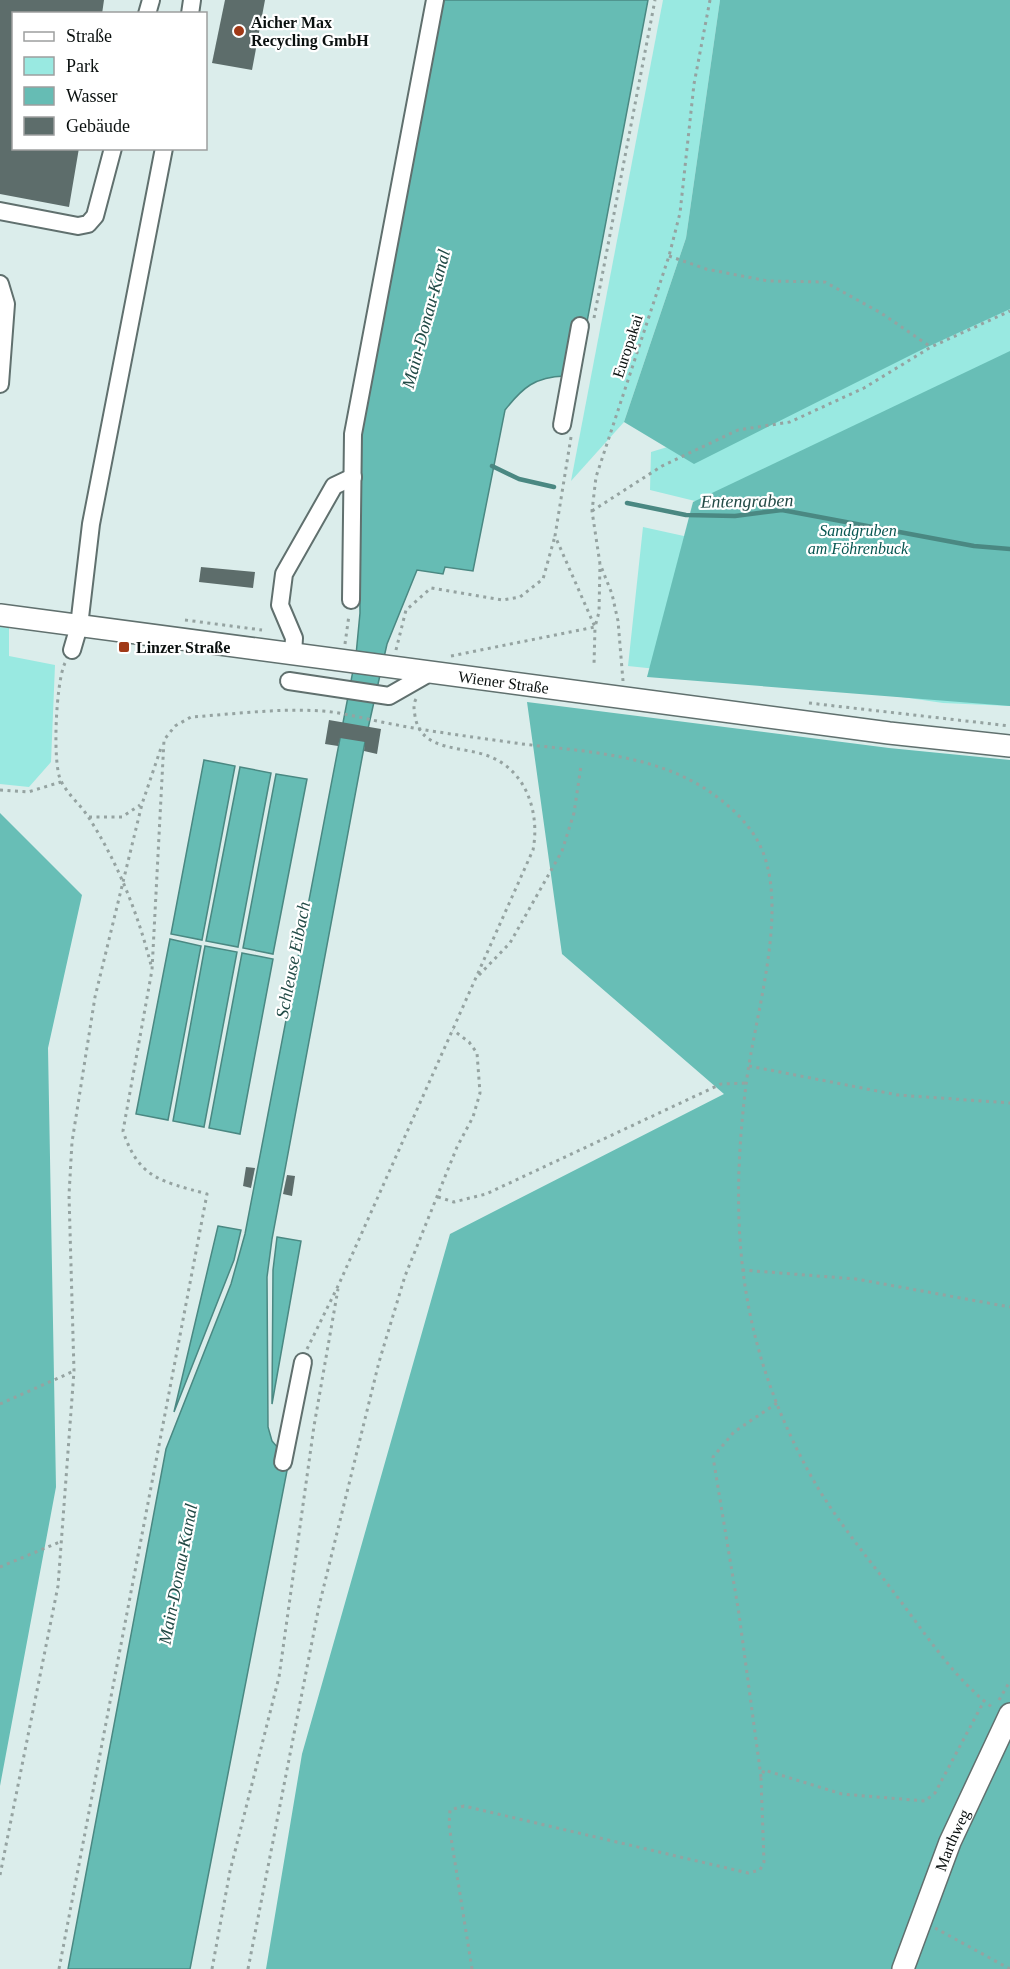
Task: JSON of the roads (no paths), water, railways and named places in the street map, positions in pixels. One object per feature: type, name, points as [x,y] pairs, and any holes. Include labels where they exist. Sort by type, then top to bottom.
[{"type":"main road","name":"Wiener Straße","points":[[0,615],[293,654],[344,654],[395,661],[431,672],[890,733],[1010,746]]},
{"type":"main road","name":"Marthweg","points":[[903,1969],[950,1842],[1009,1717]]},
{"type":"street","points":[[351,600],[353,434],[435,0]]},
{"type":"street","points":[[0,211],[78,226],[88,224],[95,216],[112,150]]},
{"type":"street","points":[[72,650],[79,626],[91,524],[164,150]]},
{"type":"street","points":[[0,284],[6,304],[0,384]]},
{"type":"street","points":[[567,426],[586,325]]},
{"type":"street","points":[[293,654],[294,638],[280,605],[284,574],[334,486],[352,477]]},
{"type":"street","points":[[289,681],[389,696],[431,672]]},
{"type":"street","points":[[283,1462],[303,1362]]},
{"type":"water","name":"Main-Donau-Kanal","points":[[442,0],[648,0],[575,385],[565,376],[546,378],[524,389],[505,410],[473,571],[445,567],[443,574],[417,570],[387,644],[365,742],[272,1239],[267,1277],[268,1427],[272,1441],[278,1448],[299,1409],[190,1969],[68,1969],[166,1449],[231,1284],[245,1234],[356,655],[360,613],[359,439]]},
{"type":"water","points":[[204,760],[235,766],[202,940],[171,934]]},
{"type":"water","points":[[240,767],[271,773],[238,947],[206,941]]},
{"type":"water","points":[[276,774],[307,779],[273,954],[243,948]]},
{"type":"water","points":[[170,939],[201,946],[168,1120],[136,1114]]},
{"type":"water","points":[[205,946],[237,952],[204,1127],[173,1121]]},
{"type":"water","points":[[242,953],[273,959],[240,1134],[209,1128]]},
{"type":"water","points":[[218,1226],[241,1230],[234,1260],[174,1412]]},
{"type":"water","points":[[277,1237],[301,1241],[272,1404],[273,1270]]},
{"type":"waterway","name":"Entengraben","points":[[492,466],[519,479],[554,487]]},
{"type":"waterway","name":"Entengraben","points":[[627,503],[686,515],[735,516],[782,510],[974,546],[1010,549]]},
{"type":"place","name":"Aicher Max Recycling GmbH","points":[[239,31]]},
{"type":"place","name":"Linzer Straße","points":[[124,647]]},
{"type":"park label","name":"Sandgruben am Föhrenbuck","points":[[858,539]]},
{"type":"water label","name":"Schleuse Eibach","points":[[293,960]]}]
